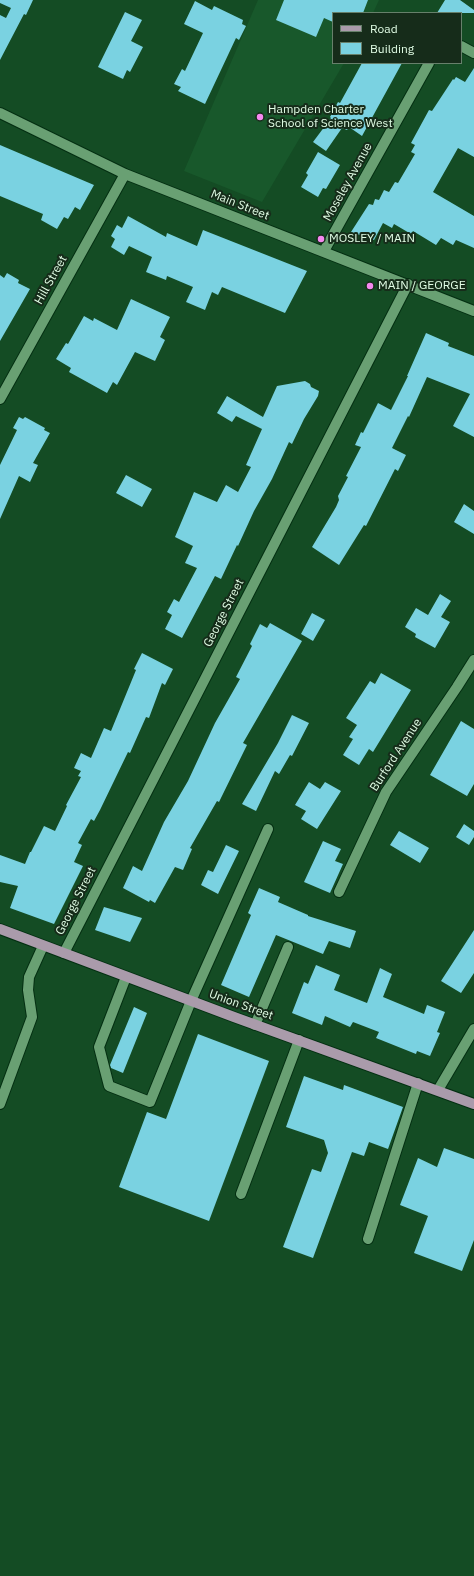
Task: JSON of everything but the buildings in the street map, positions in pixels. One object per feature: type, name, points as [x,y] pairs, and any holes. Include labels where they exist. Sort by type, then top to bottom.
[{"type":"main road","name":"Union Street","points":[[0,929],[190,1001],[474,1104]]},
{"type":"street","points":[[462,47],[474,53]]},
{"type":"street","name":"Moseley Avenue","points":[[324,252],[428,64]]},
{"type":"street","name":"Main Street","points":[[0,113],[125,174],[474,311]]},
{"type":"street","name":"Hill Street","points":[[0,399],[125,174]]},
{"type":"street","name":"George Street","points":[[64,953],[408,284]]},
{"type":"street","name":"Burford Avenue","points":[[339,892],[386,792],[474,660]]},
{"type":"street","points":[[126,977],[99,1047],[109,1086],[150,1102],[190,1001],[268,829]]},
{"type":"street","points":[[0,1104],[32,1017],[28,990],[29,977],[43,946]]},
{"type":"street","points":[[256,1025],[288,947]]},
{"type":"street","points":[[438,1090],[474,1029]]},
{"type":"street","points":[[241,1194],[299,1040]]},
{"type":"street","points":[[368,1238],[418,1083]]},
{"type":"shaded area","name":"Hampden Charter School of Science West","points":[[258,0],[379,0],[373,12],[332,12],[332,64],[343,64],[262,202],[184,171]]},
{"type":"place","name":"Hampden Charter School of Science West","points":[[260,117]]},
{"type":"place","name":"MOSLEY / MAIN","points":[[321,239]]},
{"type":"place","name":"MAIN / GEORGE","points":[[370,286]]}]
